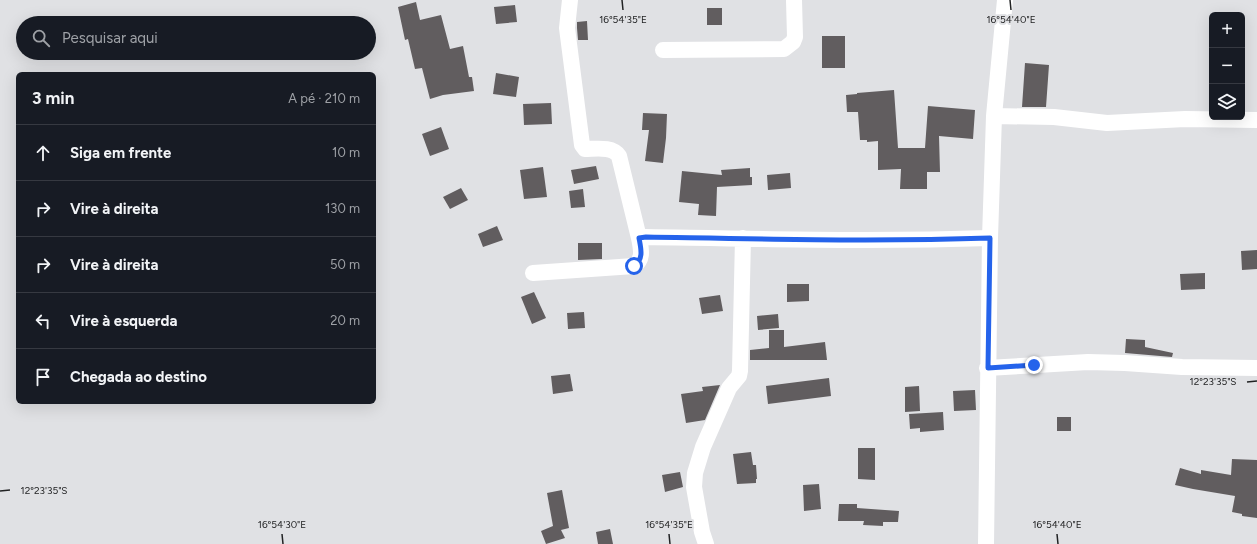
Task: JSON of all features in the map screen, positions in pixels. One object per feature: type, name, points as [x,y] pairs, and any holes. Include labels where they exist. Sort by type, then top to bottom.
[{"type":"street","points":[[533,273],[634,266],[640,260],[641,253],[639,238],[619,156],[616,152],[610,149],[585,149],[582,145],[567,28],[570,0]]},
{"type":"street","points":[[663,50],[784,49],[793,42],[795,37],[794,0]]},
{"type":"street","points":[[986,544],[990,238],[994,116],[1005,0]]},
{"type":"street","points":[[994,116],[1054,117],[1107,123],[1185,119],[1257,120]]},
{"type":"street","points":[[639,238],[929,240],[990,238]]},
{"type":"street","points":[[706,544],[702,532],[694,479],[703,447],[729,388],[739,376],[740,372],[743,238]]},
{"type":"street","points":[[988,368],[1088,362],[1182,367],[1257,368]]},
{"type":"building","points":[[416,2],[420,20],[441,15],[450,49],[463,46],[469,77],[472,77],[474,91],[443,95],[430,99],[422,68],[415,69],[408,39],[405,40],[398,7]]},
{"type":"building","points":[[515,5],[517,22],[496,24],[494,7]]},
{"type":"building","points":[[707,8],[722,8],[722,25],[707,25]]},
{"type":"building","points":[[587,21],[588,40],[578,40],[577,22]]},
{"type":"building","points":[[822,36],[845,36],[845,68],[822,68]]},
{"type":"building","points":[[1025,63],[1049,65],[1046,107],[1022,107]]},
{"type":"building","points":[[496,73],[519,77],[516,97],[493,94]]},
{"type":"building","points":[[894,90],[898,148],[925,148],[928,106],[975,110],[973,139],[939,136],[940,172],[927,172],[927,189],[900,189],[901,169],[878,170],[878,141],[867,142],[867,140],[860,140],[858,112],[847,112],[846,95]]},
{"type":"building","points":[[551,103],[552,124],[524,125],[523,104]]},
{"type":"building","points":[[643,113],[667,114],[663,163],[645,161],[649,130],[642,130]]},
{"type":"building","points":[[441,127],[449,149],[430,156],[422,134]]},
{"type":"building","points":[[596,166],[599,179],[574,184],[571,170]]},
{"type":"building","points":[[543,167],[547,197],[524,199],[520,170]]},
{"type":"building","points":[[750,168],[752,185],[717,187],[716,216],[698,215],[699,204],[679,202],[682,171],[722,175],[721,170]]},
{"type":"building","points":[[790,173],[791,188],[768,190],[767,175]]},
{"type":"building","points":[[461,188],[468,200],[450,209],[443,197]]},
{"type":"building","points":[[583,189],[585,207],[571,208],[569,191]]},
{"type":"building","points":[[497,226],[503,240],[483,247],[478,234]]},
{"type":"building","points":[[578,243],[602,243],[602,259],[578,260]]},
{"type":"building","points":[[1257,250],[1257,269],[1242,270],[1241,251]]},
{"type":"building","points":[[1205,273],[1205,289],[1181,290],[1180,274]]},
{"type":"building","points":[[787,284],[809,284],[809,301],[787,302]]},
{"type":"building","points":[[534,292],[546,318],[532,324],[521,297]]},
{"type":"building","points":[[720,295],[723,311],[702,314],[699,298]]},
{"type":"building","points":[[584,312],[585,328],[568,329],[567,313]]},
{"type":"building","points":[[778,314],[779,328],[758,330],[757,316]]},
{"type":"building","points":[[769,330],[784,330],[784,347],[825,342],[827,360],[750,360],[750,350],[769,348]]},
{"type":"building","points":[[1126,339],[1145,340],[1145,347],[1173,353],[1172,357],[1125,353]]},
{"type":"building","points":[[570,374],[573,391],[553,394],[551,376]]},
{"type":"building","points":[[829,378],[831,396],[768,404],[766,386]]},
{"type":"building","points":[[720,385],[705,420],[686,423],[681,394],[703,391],[702,387]]},
{"type":"building","points":[[919,386],[920,411],[905,412],[905,387]]},
{"type":"building","points":[[975,390],[976,410],[954,411],[953,391]]},
{"type":"building","points":[[943,412],[944,430],[920,432],[920,428],[910,429],[909,414]]},
{"type":"building","points":[[1057,417],[1071,417],[1071,431],[1057,431]]},
{"type":"building","points":[[858,448],[875,448],[875,480],[858,479]]},
{"type":"building","points":[[751,452],[753,465],[756,465],[756,483],[737,484],[733,454]]},
{"type":"building","points":[[1232,459],[1257,460],[1257,518],[1242,516],[1242,514],[1232,512],[1235,496],[1175,485],[1180,468],[1201,474],[1201,470],[1231,475]]},
{"type":"building","points":[[680,472],[683,487],[665,492],[662,475]]},
{"type":"building","points":[[819,484],[821,509],[804,511],[803,485]]},
{"type":"building","points":[[562,490],[569,528],[561,530],[565,538],[546,544],[541,531],[553,526],[547,493]]},
{"type":"building","points":[[839,504],[857,504],[857,508],[899,511],[898,522],[883,522],[883,526],[863,525],[864,521],[838,521]]},
{"type":"building","points":[[610,529],[613,544],[598,544],[596,532]]},
{"type":"route","points":[[634,266],[638,264],[640,260],[641,253],[639,238],[646,237],[838,240],[990,238],[988,368],[1034,365]]}]
